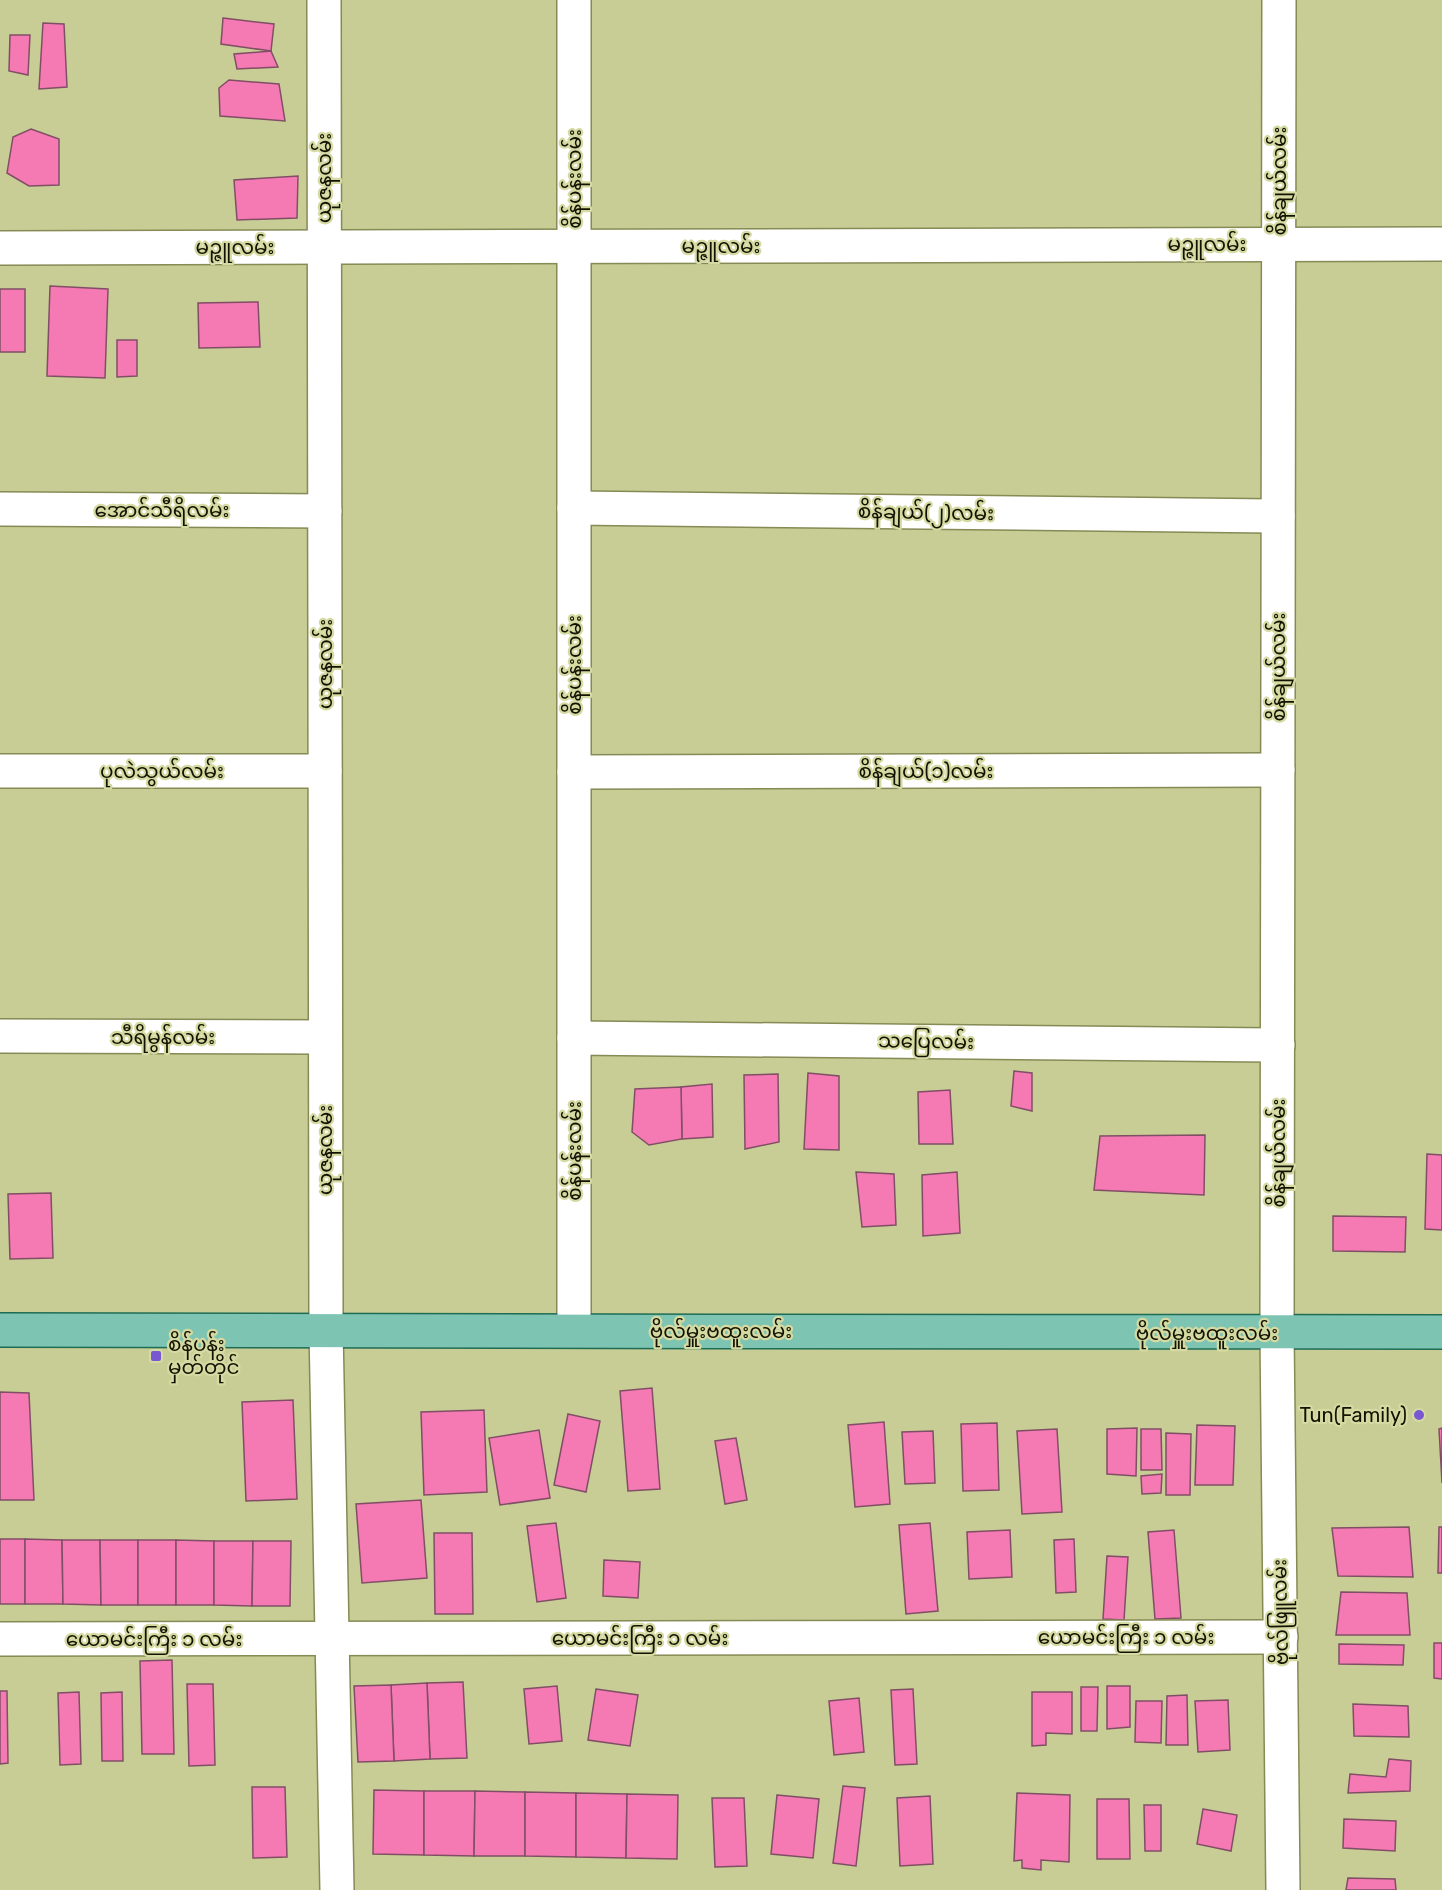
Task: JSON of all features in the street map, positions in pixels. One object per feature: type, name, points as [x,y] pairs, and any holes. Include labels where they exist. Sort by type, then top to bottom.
[{"type":"main road","name":"ဗိုလ်မှူးဗထူးလမ်း","points":[[0,1330],[1442,1332]]},
{"type":"street","name":"ယုဇနလမ်း","points":[[324,0],[326,1329],[337,1890]]},
{"type":"street","name":"စိန်ပန်းလမ်း","points":[[574,0],[574,1330]]},
{"type":"street","name":"စိန်ချယ်လမ်း","points":[[1278,1333],[1279,0]]},
{"type":"street","name":"မဉ္ဇူလမ်း","points":[[0,248],[1442,244]]},
{"type":"street","name":"စိန်ချယ်(၂)လမ်း","points":[[574,508],[1278,516]]},
{"type":"street","name":"အောင်သီရိလမ်း","points":[[0,509],[325,511]]},
{"type":"street","name":"စိန်ချယ်(၁)လမ်း","points":[[574,772],[1278,770]]},
{"type":"street","name":"ပုလဲသွယ်လမ်း","points":[[0,771],[325,771]]},
{"type":"street","name":"သီရိမွန်လမ်း","points":[[0,1036],[325,1037]]},
{"type":"street","name":"သပြေလမ်း","points":[[574,1038],[1278,1045]]},
{"type":"street","name":"ဗိုလ်ဖြူလမ်း","points":[[1278,1333],[1283,1890]]},
{"type":"street","name":"ယောမင်းကြီး ၁ လမ်း","points":[[0,1639],[1281,1637]]},
{"type":"building","points":[[223,18],[274,24],[271,51],[221,44]]},
{"type":"building","points":[[43,23],[64,24],[67,87],[39,89]]},
{"type":"building","points":[[10,35],[30,35],[28,75],[9,71]]},
{"type":"building","points":[[271,51],[278,67],[237,69],[234,54]]},
{"type":"building","points":[[229,80],[279,84],[285,121],[220,116],[219,88]]},
{"type":"building","points":[[31,129],[59,139],[59,185],[29,186],[7,173],[13,137]]},
{"type":"building","points":[[298,176],[297,218],[237,220],[234,180]]},
{"type":"building","points":[[50,286],[108,289],[105,378],[47,376]]},
{"type":"building","points":[[0,289],[25,289],[25,352],[0,352]]},
{"type":"building","points":[[258,302],[260,347],[199,348],[198,303]]},
{"type":"building","points":[[117,340],[137,340],[137,376],[117,377]]},
{"type":"building","points":[[1014,1071],[1032,1073],[1032,1111],[1011,1106]]},
{"type":"building","points":[[808,1073],[839,1076],[839,1150],[804,1149]]},
{"type":"building","points":[[778,1074],[779,1142],[745,1149],[744,1075]]},
{"type":"building","points":[[712,1084],[713,1137],[682,1139],[681,1087]]},
{"type":"building","points":[[681,1087],[682,1139],[649,1145],[632,1132],[635,1089]]},
{"type":"building","points":[[950,1090],[953,1144],[919,1144],[918,1092]]},
{"type":"building","points":[[1205,1135],[1204,1195],[1094,1190],[1100,1136]]},
{"type":"building","points":[[1427,1154],[1442,1155],[1442,1230],[1425,1229]]},
{"type":"building","points":[[856,1172],[894,1174],[896,1225],[862,1227]]},
{"type":"building","points":[[957,1172],[960,1233],[923,1236],[922,1175]]},
{"type":"building","points":[[51,1193],[53,1258],[10,1259],[8,1194]]},
{"type":"building","points":[[1333,1216],[1406,1217],[1405,1252],[1333,1251]]},
{"type":"building","points":[[652,1388],[660,1489],[628,1491],[620,1391]]},
{"type":"building","points":[[0,1392],[29,1393],[34,1500],[0,1500]]},
{"type":"building","points":[[293,1400],[297,1499],[246,1501],[242,1402]]},
{"type":"building","points":[[484,1410],[487,1492],[424,1495],[421,1412]]},
{"type":"building","points":[[568,1414],[600,1421],[586,1492],[554,1485]]},
{"type":"building","points":[[884,1422],[890,1504],[855,1507],[848,1425]]},
{"type":"building","points":[[997,1423],[999,1490],[963,1491],[961,1424]]},
{"type":"building","points":[[1197,1425],[1235,1426],[1233,1485],[1195,1485]]},
{"type":"building","points":[[1137,1428],[1136,1476],[1107,1474],[1107,1429]]},
{"type":"building","points":[[1442,1428],[1442,1483],[1439,1429]]},
{"type":"building","points":[[1057,1429],[1062,1512],[1022,1514],[1017,1431]]},
{"type":"building","points":[[1141,1429],[1161,1429],[1162,1470],[1141,1470]]},
{"type":"building","points":[[539,1430],[550,1498],[500,1505],[489,1438]]},
{"type":"building","points":[[933,1431],[935,1483],[905,1484],[902,1432]]},
{"type":"building","points":[[1166,1433],[1191,1434],[1190,1495],[1166,1495]]},
{"type":"building","points":[[736,1438],[747,1500],[725,1504],[715,1441]]},
{"type":"building","points":[[1162,1474],[1161,1493],[1142,1494],[1141,1476]]},
{"type":"building","points":[[421,1500],[427,1578],[362,1583],[356,1504]]},
{"type":"building","points":[[556,1523],[566,1598],[537,1602],[527,1526]]},
{"type":"building","points":[[930,1523],[938,1611],[906,1614],[899,1525]]},
{"type":"building","points":[[1409,1527],[1413,1577],[1338,1576],[1332,1528]]},
{"type":"building","points":[[1439,1527],[1442,1527],[1442,1573],[1438,1573]]},
{"type":"building","points":[[1010,1530],[1012,1577],[969,1579],[967,1532]]},
{"type":"building","points":[[1174,1530],[1181,1618],[1155,1619],[1148,1532]]},
{"type":"building","points":[[434,1533],[472,1533],[473,1614],[435,1614]]},
{"type":"building","points":[[0,1539],[25,1539],[25,1604],[0,1604]]},
{"type":"building","points":[[25,1539],[62,1540],[63,1604],[25,1604]]},
{"type":"building","points":[[1074,1539],[1076,1592],[1056,1593],[1054,1540]]},
{"type":"building","points":[[62,1540],[100,1540],[101,1605],[63,1604]]},
{"type":"building","points":[[100,1540],[138,1540],[138,1605],[101,1605]]},
{"type":"building","points":[[138,1540],[176,1540],[176,1605],[138,1605]]},
{"type":"building","points":[[176,1540],[214,1541],[214,1605],[176,1605]]},
{"type":"building","points":[[214,1541],[253,1541],[252,1606],[214,1605]]},
{"type":"building","points":[[253,1541],[291,1541],[290,1606],[252,1606]]},
{"type":"building","points":[[1107,1556],[1128,1557],[1124,1620],[1103,1619]]},
{"type":"building","points":[[604,1560],[640,1562],[638,1598],[603,1596]]},
{"type":"building","points":[[1341,1592],[1407,1593],[1410,1635],[1336,1635]]},
{"type":"building","points":[[1434,1643],[1442,1643],[1442,1679],[1434,1678]]},
{"type":"building","points":[[1339,1644],[1404,1645],[1403,1665],[1339,1664]]},
{"type":"building","points":[[172,1660],[174,1754],[142,1754],[140,1661]]},
{"type":"building","points":[[463,1682],[467,1758],[430,1759],[427,1683]]},
{"type":"building","points":[[427,1683],[430,1759],[394,1761],[391,1685]]},
{"type":"building","points":[[187,1684],[213,1684],[215,1765],[189,1766]]},
{"type":"building","points":[[391,1685],[394,1761],[358,1762],[354,1686]]},
{"type":"building","points":[[557,1686],[562,1741],[529,1744],[524,1689]]},
{"type":"building","points":[[1107,1686],[1130,1686],[1130,1727],[1107,1729]]},
{"type":"building","points":[[1081,1687],[1098,1687],[1097,1731],[1081,1731]]},
{"type":"building","points":[[596,1689],[638,1695],[630,1746],[588,1740]]},
{"type":"building","points":[[913,1689],[917,1764],[895,1765],[891,1690]]},
{"type":"building","points":[[0,1691],[7,1691],[8,1763],[0,1764]]},
{"type":"building","points":[[79,1692],[81,1764],[60,1765],[58,1693]]},
{"type":"building","points":[[122,1692],[123,1761],[102,1761],[101,1693]]},
{"type":"building","points":[[1032,1692],[1072,1692],[1072,1734],[1046,1733],[1046,1745],[1032,1746]]},
{"type":"building","points":[[1187,1695],[1188,1745],[1166,1745],[1167,1696]]},
{"type":"building","points":[[859,1698],[864,1752],[834,1755],[829,1701]]},
{"type":"building","points":[[1228,1700],[1230,1750],[1198,1752],[1195,1701]]},
{"type":"building","points":[[1136,1701],[1162,1701],[1161,1743],[1135,1742]]},
{"type":"building","points":[[1353,1704],[1408,1706],[1409,1737],[1354,1736]]},
{"type":"building","points":[[1389,1759],[1411,1761],[1410,1791],[1348,1793],[1350,1774],[1386,1777]]},
{"type":"building","points":[[843,1786],[865,1788],[856,1866],[833,1863]]},
{"type":"building","points":[[252,1787],[285,1787],[287,1857],[253,1858]]},
{"type":"building","points":[[374,1790],[424,1791],[424,1855],[373,1854]]},
{"type":"building","points":[[424,1791],[475,1791],[474,1856],[424,1855]]},
{"type":"building","points":[[475,1791],[525,1792],[525,1856],[474,1856]]},
{"type":"building","points":[[525,1792],[576,1793],[576,1857],[525,1856]]},
{"type":"building","points":[[576,1793],[627,1794],[626,1858],[576,1857]]},
{"type":"building","points":[[1017,1793],[1070,1795],[1069,1862],[1041,1860],[1041,1870],[1022,1868],[1022,1860],[1014,1861]]},
{"type":"building","points":[[627,1794],[678,1795],[677,1859],[626,1858]]},
{"type":"building","points":[[777,1795],[819,1799],[813,1858],[771,1854]]},
{"type":"building","points":[[930,1796],[933,1864],[900,1866],[897,1798]]},
{"type":"building","points":[[712,1798],[744,1798],[747,1866],[715,1867]]},
{"type":"building","points":[[1097,1799],[1129,1799],[1130,1859],[1097,1859]]},
{"type":"building","points":[[1144,1805],[1161,1805],[1161,1851],[1145,1851]]},
{"type":"building","points":[[1203,1809],[1237,1815],[1231,1851],[1197,1844]]},
{"type":"building","points":[[1344,1819],[1396,1821],[1395,1851],[1343,1848]]},
{"type":"building","points":[[1348,1878],[1395,1879],[1396,1890],[1346,1890]]},
{"type":"place","name":"စိန်ပန်း မှတ်တိုင်","points":[[156,1356]]},
{"type":"place","name":"Tun(Family)","points":[[1419,1415]]}]
